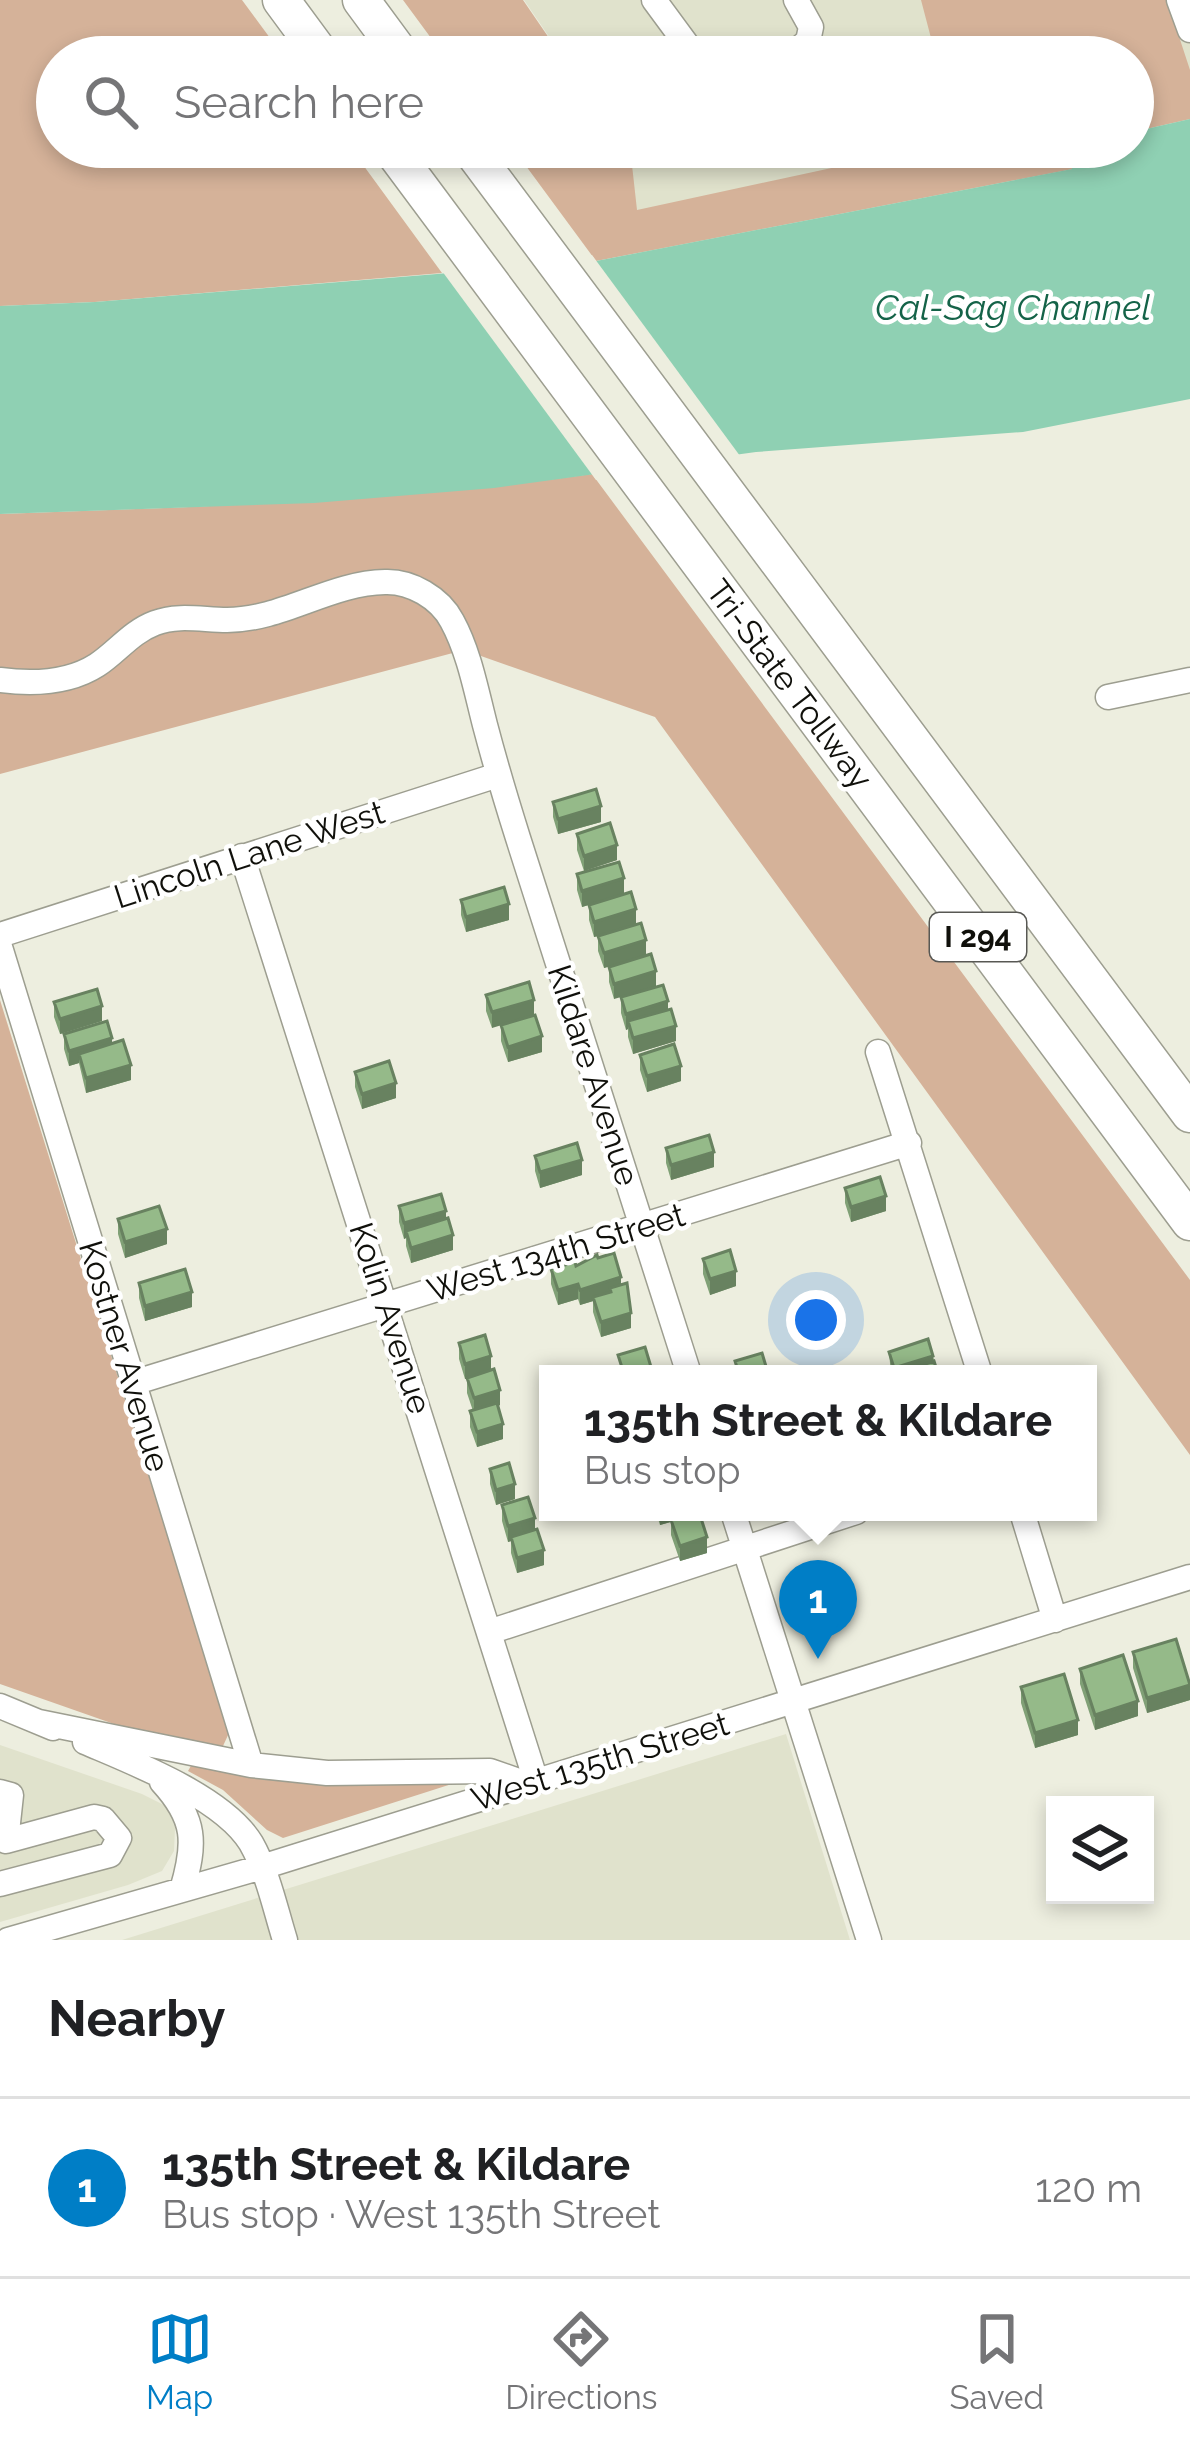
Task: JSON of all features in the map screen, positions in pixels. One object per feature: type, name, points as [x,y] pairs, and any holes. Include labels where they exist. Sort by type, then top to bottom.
[{"type":"highway","points":[[281,0],[308,36]]},
{"type":"highway","points":[[361,0],[388,36]]},
{"type":"highway","name":"Tri-State Tollway","points":[[406,168],[1190,1222]]},
{"type":"highway","name":"Tri-State Tollway","points":[[486,168],[1190,1114]]},
{"type":"street","points":[[654,0],[681,36]]},
{"type":"street","points":[[796,0],[811,27],[809,36]]},
{"type":"street","points":[[1179,0],[1190,30]]},
{"type":"street","name":"Kildare Avenue","points":[[0,680],[29,683],[69,677],[95,666],[133,634],[157,622],[254,617],[382,582],[403,583],[426,593],[451,617],[686,1365]]},
{"type":"street","points":[[1108,697],[1190,680]]},
{"type":"street","name":"Lincoln Lane West","points":[[0,935],[498,775]]},
{"type":"street","name":"Kolin Avenue","points":[[242,856],[387,1304],[531,1783]]},
{"type":"street","name":"Kostner Avenue","points":[[0,947],[251,1765]]},
{"type":"street","points":[[878,1052],[977,1365]]},
{"type":"street","name":"West 134th Street","points":[[133,1383],[909,1143]]},
{"type":"street","points":[[736,1521],[869,1940]]},
{"type":"street","points":[[489,1632],[828,1521]]},
{"type":"street","points":[[1025,1521],[1055,1620]]},
{"type":"street","name":"West 135th Street","points":[[6,1940],[262,1867],[1190,1577]]},
{"type":"street","points":[[0,1706],[156,1775],[196,1795],[228,1820],[248,1838],[262,1867],[285,1940]]},
{"type":"street","points":[[39,1722],[251,1765],[360,1774],[490,1771],[531,1783]]},
{"type":"street","points":[[156,1775],[182,1804],[193,1852],[182,1890]]},
{"type":"street","points":[[0,1792],[11,1796],[6,1841],[9,1881],[110,1855],[119,1838],[103,1819],[94,1817],[6,1841]]},
{"type":"street","points":[[0,1931],[6,1940]]},
{"type":"shaded area","points":[[0,0],[242,0],[269,36],[36,36],[36,168],[365,168],[442,273],[95,302],[0,306]]},
{"type":"shaded area","points":[[403,0],[523,0],[548,36],[430,36]]},
{"type":"shaded area","points":[[524,0],[1190,0],[1190,119],[1154,127],[1154,36],[549,36]]},
{"type":"shaded area","points":[[921,0],[1167,0],[1190,70],[1190,119],[1154,127],[1154,36],[930,36]]},
{"type":"shaded area","points":[[527,168],[632,168],[637,210],[832,168],[1073,168],[1073,169],[596,261]]},
{"type":"shaded area","points":[[632,168],[1073,168],[1073,169],[639,253]]},
{"type":"shaded area","points":[[592,474],[1190,1280],[1190,1455],[655,717],[464,650],[0,774],[0,514],[370,497]]},
{"type":"shaded area","points":[[0,1000],[229,1733],[223,1746],[212,1750],[134,1731],[0,1684]]},
{"type":"shaded area","points":[[786,1734],[850,1940],[122,1940]]},
{"type":"shaded area","points":[[0,1745],[168,1807],[175,1828],[174,1851],[162,1871],[0,1922]]},
{"type":"shaded area","points":[[192,1764],[458,1782],[283,1838],[267,1830],[223,1790],[188,1771]]},
{"type":"water","name":"Cal-Sag Channel","points":[[1190,119],[1190,399],[1023,432],[756,452],[494,488],[314,503],[0,514],[0,306],[596,261],[1072,168],[1154,168],[1154,127]]},
{"type":"pier","points":[[592,255],[743,460],[596,480],[439,267]]},
{"type":"building","points":[[596,789],[601,806],[558,819],[553,802]]},
{"type":"building","points":[[610,823],[617,845],[584,856],[577,834]]},
{"type":"building","points":[[619,862],[624,878],[582,891],[577,874]]},
{"type":"building","points":[[504,887],[509,904],[466,917],[461,900]]},
{"type":"building","points":[[631,892],[636,909],[594,922],[589,905]]},
{"type":"building","points":[[641,923],[646,940],[604,953],[598,936]]},
{"type":"building","points":[[651,954],[656,971],[614,984],[609,967]]},
{"type":"building","points":[[529,982],[534,1000],[492,1012],[486,995]]},
{"type":"building","points":[[663,985],[668,1001],[626,1014],[621,997]]},
{"type":"building","points":[[97,989],[102,1006],[60,1019],[54,1002]]},
{"type":"building","points":[[671,1009],[676,1026],[633,1038],[628,1021]]},
{"type":"building","points":[[535,1015],[542,1036],[508,1047],[501,1025]]},
{"type":"building","points":[[107,1021],[112,1038],[69,1051],[64,1034]]},
{"type":"building","points":[[123,1040],[131,1065],[86,1078],[79,1054]]},
{"type":"building","points":[[674,1044],[681,1066],[647,1076],[640,1055]]},
{"type":"building","points":[[389,1061],[396,1083],[362,1094],[355,1072]]},
{"type":"building","points":[[709,1135],[714,1152],[671,1165],[666,1148]]},
{"type":"building","points":[[577,1143],[582,1160],[540,1172],[535,1156]]},
{"type":"building","points":[[880,1177],[886,1196],[851,1207],[845,1188]]},
{"type":"building","points":[[441,1194],[446,1211],[404,1223],[399,1206]]},
{"type":"building","points":[[159,1206],[167,1229],[125,1242],[118,1219]]},
{"type":"building","points":[[448,1218],[453,1235],[411,1248],[406,1231]]},
{"type":"building","points":[[730,1250],[736,1271],[710,1279],[703,1259]]},
{"type":"building","points":[[614,1253],[621,1277],[580,1290],[578,1284],[558,1290],[551,1269]]},
{"type":"building","points":[[185,1269],[192,1292],[145,1306],[139,1283]]},
{"type":"building","points":[[627,1283],[631,1313],[601,1322],[593,1297]]},
{"type":"building","points":[[485,1335],[491,1356],[465,1364],[459,1343]]},
{"type":"building","points":[[928,1339],[933,1356],[893,1365],[889,1352]]},
{"type":"building","points":[[645,1347],[650,1365],[621,1365],[618,1355]]},
{"type":"building","points":[[762,1353],[766,1365],[736,1365],[735,1361]]},
{"type":"building","points":[[494,1369],[500,1390],[474,1398],[467,1378]]},
{"type":"building","points":[[497,1403],[503,1424],[477,1432],[470,1411]]},
{"type":"building","points":[[509,1463],[515,1484],[496,1490],[490,1469]]},
{"type":"building","points":[[528,1497],[535,1518],[508,1526],[502,1505]]},
{"type":"building","points":[[671,1521],[702,1521],[707,1537],[680,1546]]},
{"type":"building","points":[[537,1529],[544,1550],[517,1558],[511,1537]]},
{"type":"building","points":[[1176,1639],[1190,1685],[1147,1698],[1133,1652]]},
{"type":"building","points":[[1123,1655],[1138,1701],[1095,1715],[1080,1669]]},
{"type":"building","points":[[1064,1674],[1078,1720],[1035,1733],[1021,1687]]},
{"type":"place","name":"135th Street & Kildare","points":[[818,1659]]}]
